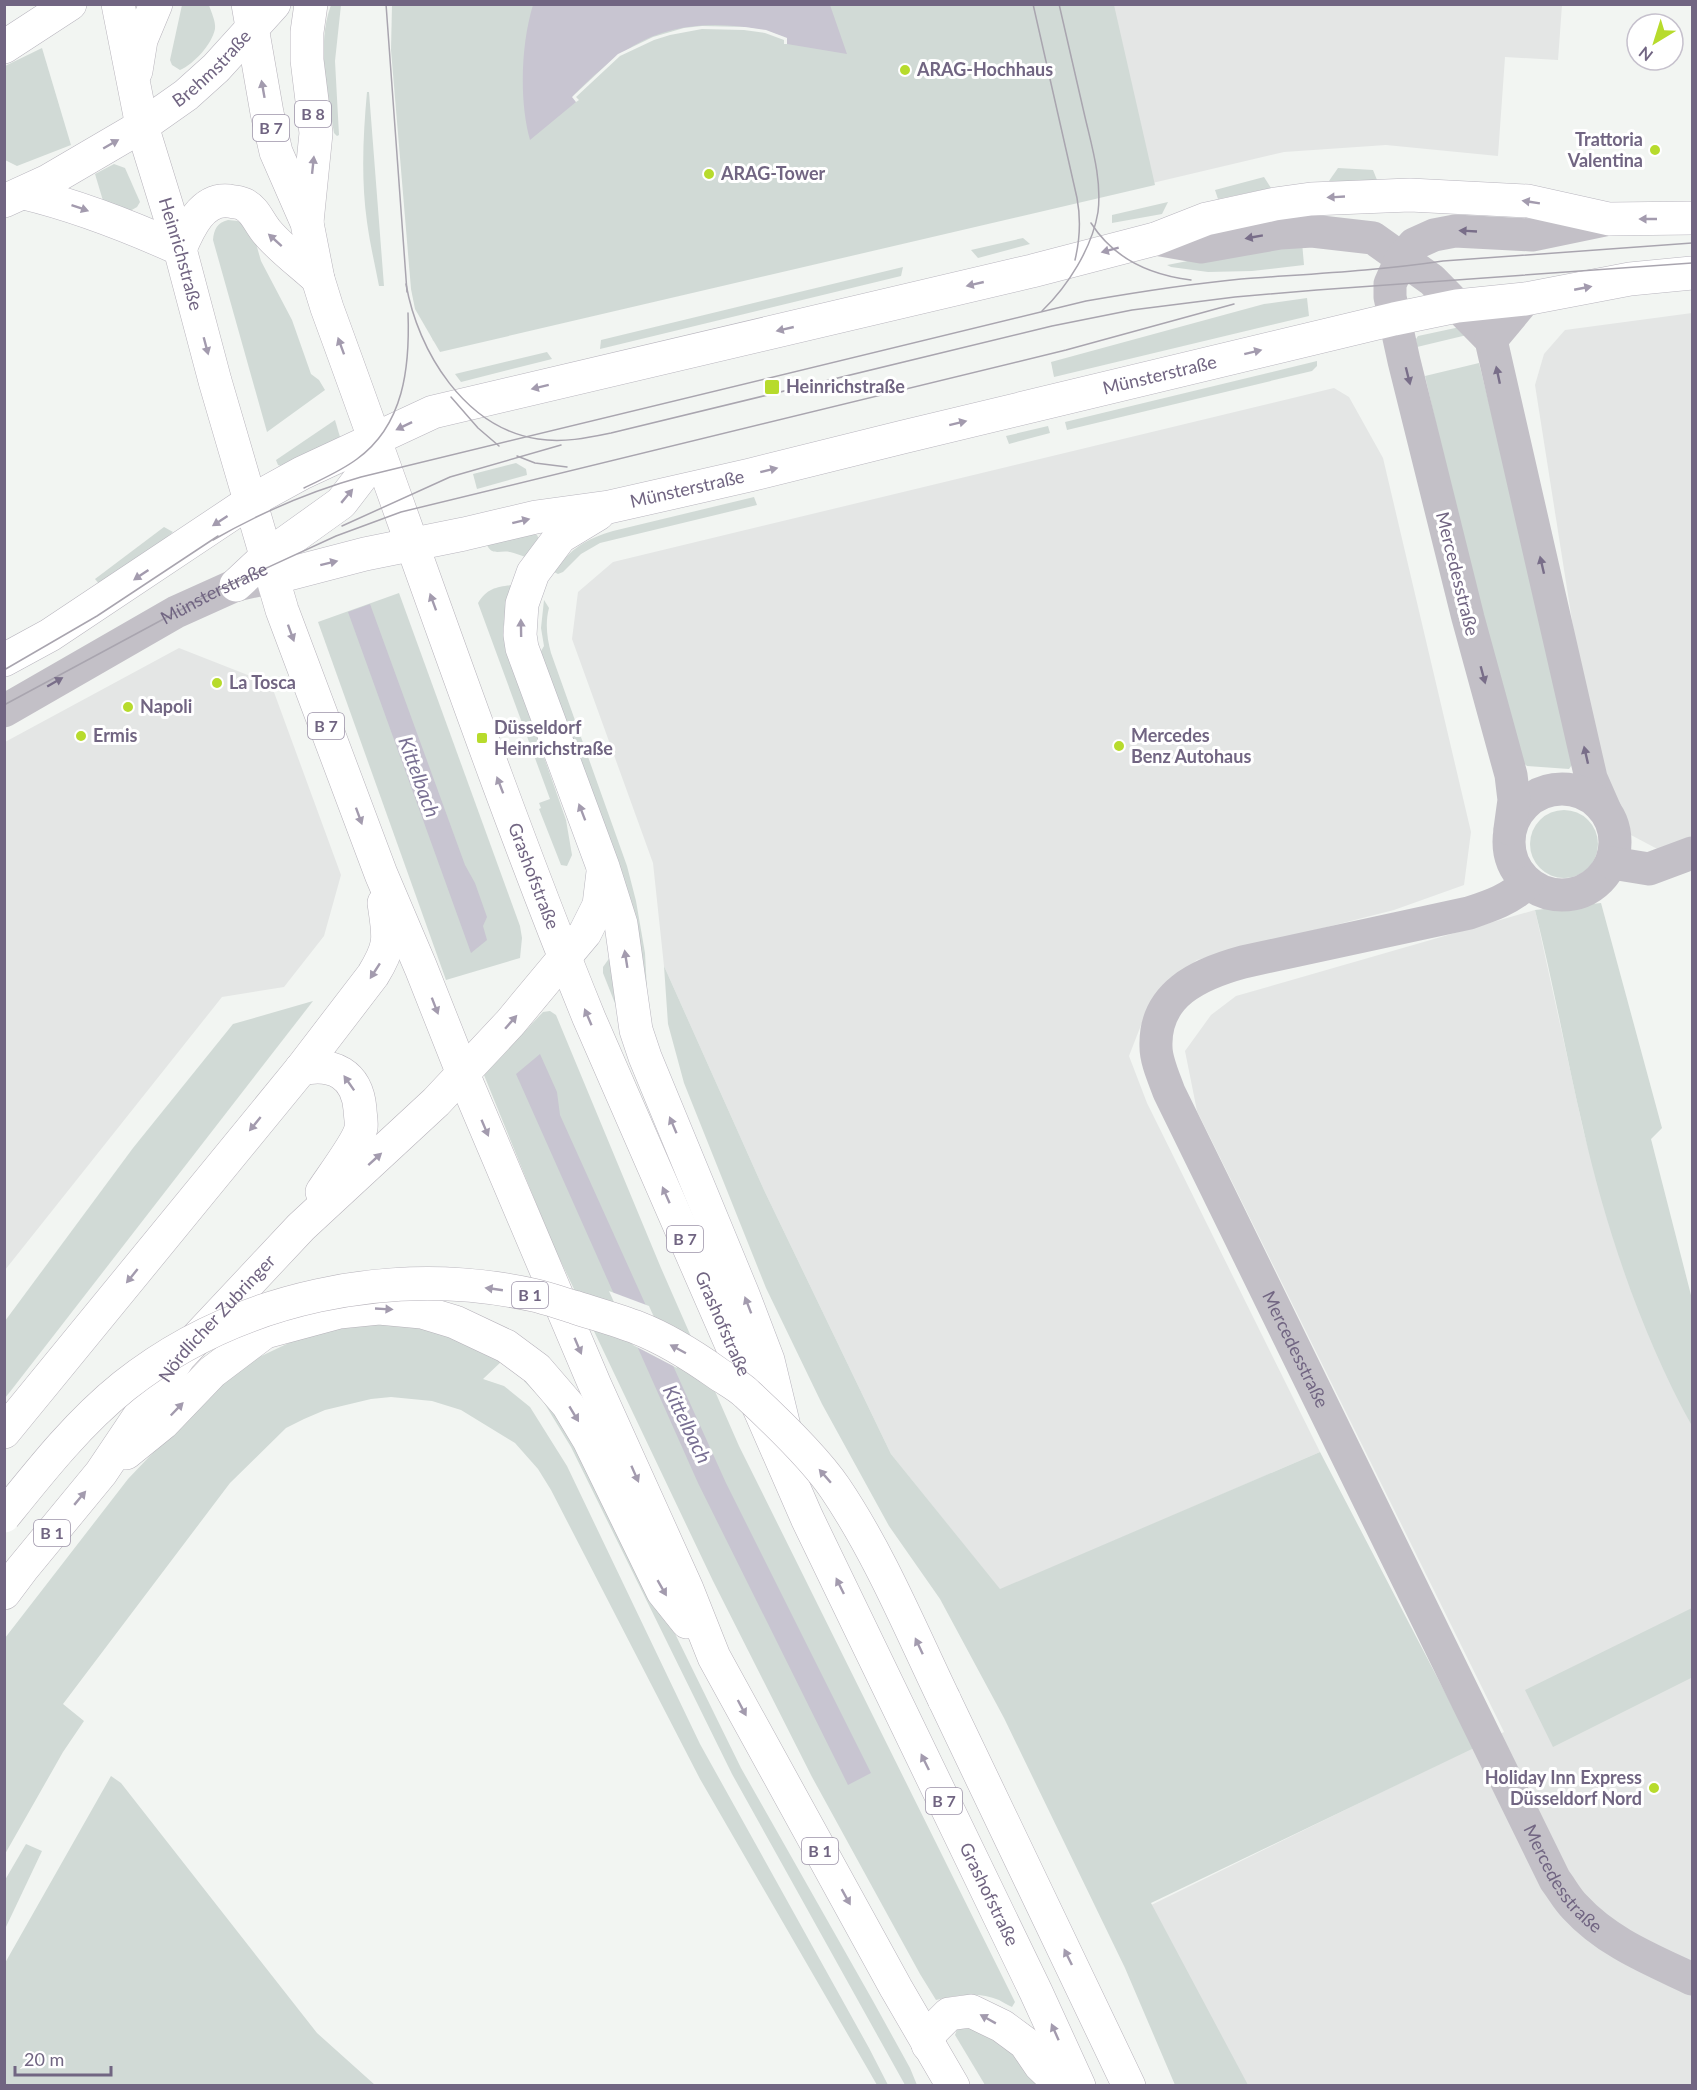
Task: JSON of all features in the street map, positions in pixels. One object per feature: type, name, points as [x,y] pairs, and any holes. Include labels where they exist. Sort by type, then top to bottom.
[{"type":"main road","name":"Heinrichstraße","points":[[118,4],[142,126],[180,249],[215,381],[251,501]]},
{"type":"main road","points":[[134,84],[141,40],[156,4]]},
{"type":"main road","name":"Brehmstraße","points":[[14,197],[48,181],[142,126],[186,95],[216,68],[245,12],[274,4]]},
{"type":"main road","name":"B 8","points":[[307,223],[316,133],[307,60],[311,4]]},
{"type":"main road","name":"B 7","points":[[245,12],[276,152],[307,223],[318,279],[375,440]]},
{"type":"main road","points":[[4,47],[57,13]]},
{"type":"main road","points":[[4,660],[50,635],[251,501],[302,473],[433,412],[1032,271],[1155,239],[1206,219],[1275,204],[1340,197],[1410,195],[1528,201],[1609,219],[1692,218]]},
{"type":"main road","points":[[14,197],[51,199],[106,218],[180,249],[196,216],[210,204],[225,201],[242,203],[254,212],[267,232],[318,279]]},
{"type":"main road","name":"Münsterstraße","points":[[270,567],[365,554],[536,517],[609,507],[1394,319],[1458,306],[1525,299],[1630,279],[1692,273]]},
{"type":"main road","points":[[236,585],[270,567],[341,503],[361,477],[375,440]]},
{"type":"main road","name":"Grashofstraße","points":[[375,440],[486,749],[564,958],[589,1018],[807,1518],[1079,2085]]},
{"type":"main road","name":"B 7","points":[[251,501],[282,610],[381,874],[421,968],[470,1067],[589,1372],[687,1589],[714,1656]]},
{"type":"main road","points":[[609,507],[560,537],[533,573],[520,617],[522,648],[603,867],[621,924],[636,1030],[645,1057],[768,1360],[807,1518]]},
{"type":"main road","name":"Nördlicher Zubringer","points":[[4,1593],[101,1473],[179,1358],[301,1227],[414,1124],[470,1067],[585,933],[599,905],[603,867]]},
{"type":"main road","points":[[4,1432],[301,1069],[373,975],[383,959],[389,941],[381,874]]},
{"type":"main road","points":[[301,1069],[317,1065],[341,1072],[349,1080],[359,1102],[361,1128],[353,1145],[301,1227]]},
{"type":"main road","name":"B 1","points":[[4,1516],[81,1425],[123,1387],[171,1352],[226,1324],[278,1306],[331,1293],[396,1284],[460,1285],[533,1295],[640,1329],[694,1358],[745,1392],[805,1452],[833,1485],[854,1518],[889,1584],[1129,2085]]},
{"type":"main road","name":"B 1","points":[[101,1473],[163,1423],[212,1372],[265,1332],[339,1312],[379,1308],[422,1312],[455,1322],[480,1332],[514,1352],[537,1369],[568,1405],[589,1440],[663,1592],[714,1656],[928,2045],[953,2085]]},
{"type":"main road","points":[[928,2045],[931,2032],[950,2014],[971,2011],[1002,2026],[1025,2043],[1040,2065],[1062,2085]]},
{"type":"street","points":[[4,27],[19,19],[57,13]]},
{"type":"street","points":[[1394,319],[1390,284],[1401,259],[1414,244],[1434,235],[1455,231],[1532,235],[1609,219]]},
{"type":"street","points":[[1155,239],[1201,247],[1280,233],[1312,231],[1373,238],[1432,280],[1491,340],[1591,778],[1616,835],[1616,849],[1612,862],[1596,885],[1584,892],[1570,896],[1557,896],[1543,892],[1527,883]]},
{"type":"street","points":[[1491,340],[1525,299]]},
{"type":"street","name":"Mercedesstraße","points":[[1394,319],[1465,607],[1511,775],[1514,800],[1509,840],[1511,858],[1519,874],[1527,883],[1518,892],[1491,906],[1469,913],[1214,970],[1183,988],[1162,1012],[1157,1027],[1156,1049],[1169,1092],[1555,1880],[1573,1905],[1597,1928],[1625,1947],[1692,1979]]},
{"type":"street","name":"Münsterstraße","points":[[4,711],[176,612],[236,585]]},
{"type":"street","points":[[1510,829],[1525,803],[1538,794],[1552,790],[1567,789],[1581,792],[1595,800],[1605,810]]},
{"type":"street","points":[[1612,862],[1649,869],[1692,853]]},
{"type":"shaded area","points":[[182,5],[209,5],[215,29],[202,53],[180,70],[172,65],[170,60]]},
{"type":"shaded area","points":[[331,5],[341,5],[335,61],[339,135],[337,136],[334,133],[324,53],[324,37]]},
{"type":"shaded area","points":[[392,5],[1114,5],[1155,185],[440,352],[415,309],[411,289],[391,50]]},
{"type":"shaded area","points":[[395,5],[1562,5],[1558,60],[1505,57],[1498,156],[1386,145],[1284,152],[452,348],[433,341],[414,289]]},
{"type":"shaded area","points":[[42,48],[71,145],[17,166],[5,160],[5,66]]},
{"type":"shaded area","points":[[367,92],[369,92],[384,286],[379,286],[365,206],[363,157]]},
{"type":"shaded area","points":[[114,164],[125,168],[140,202],[130,211],[104,204],[95,174]]},
{"type":"shaded area","points":[[1338,168],[1373,170],[1377,180],[1329,181]]},
{"type":"shaded area","points":[[1264,177],[1271,188],[1218,199],[1215,190]]},
{"type":"shaded area","points":[[1168,202],[1162,214],[1112,223],[1112,215]]},
{"type":"shaded area","points":[[228,220],[245,224],[253,233],[261,261],[292,320],[311,374],[319,380],[325,390],[267,432],[213,240],[217,227]]},
{"type":"shaded area","points":[[1023,238],[1030,244],[978,258],[971,250]]},
{"type":"shaded area","points":[[1302,242],[1304,265],[1252,271],[1208,272],[1167,265],[1250,249]]},
{"type":"shaded area","points":[[903,267],[901,276],[600,349],[601,340]]},
{"type":"shaded area","points":[[1307,298],[1309,316],[1054,377],[1051,362],[1264,304]]},
{"type":"shaded area","points":[[1692,313],[1692,843],[1665,853],[1629,834],[1610,797],[1585,703],[1535,385],[1544,354],[1565,330]]},
{"type":"shaded area","points":[[1460,327],[1467,335],[1417,347],[1418,336]]},
{"type":"shaded area","points":[[547,352],[552,359],[461,382],[455,374]]},
{"type":"shaded area","points":[[1317,361],[1317,366],[1312,371],[1067,430],[1065,422]]},
{"type":"shaded area","points":[[1479,363],[1577,758],[1569,769],[1527,766],[1512,753],[1425,376]]},
{"type":"shaded area","points":[[1334,388],[1349,397],[1383,458],[1471,832],[1464,885],[1394,910],[1197,960],[1161,989],[1143,1020],[1129,1056],[1147,1103],[1320,1452],[1000,1590],[891,1454],[764,1190],[664,966],[653,863],[572,639],[578,592],[613,562]]},
{"type":"shaded area","points":[[335,420],[340,437],[281,466],[278,465],[276,460]]},
{"type":"shaded area","points":[[1048,426],[1050,433],[1009,444],[1006,436]]},
{"type":"shaded area","points":[[516,463],[526,469],[527,475],[477,489],[473,474]]},
{"type":"shaded area","points":[[754,497],[757,505],[600,543],[581,554],[563,572],[558,574],[554,572],[573,551],[603,534]]},
{"type":"shaded area","points":[[164,527],[173,532],[149,552],[100,585],[95,579]]},
{"type":"shaded area","points":[[534,534],[539,539],[525,557],[510,552],[494,552],[487,545]]},
{"type":"shaded area","points":[[512,585],[503,629],[508,654],[566,820],[572,855],[567,866],[561,865],[539,809],[541,808],[539,803],[550,799],[478,603],[485,594],[493,589]]},
{"type":"shaded area","points":[[399,593],[520,926],[522,938],[520,958],[446,980],[318,622]]},
{"type":"shaded area","points":[[544,600],[549,608],[547,630],[551,653],[627,866],[636,901],[645,953],[648,1009],[541,651],[544,646],[541,628]]},
{"type":"shaded area","points":[[179,648],[271,684],[341,875],[324,936],[284,987],[222,997],[5,1270],[5,742]]},
{"type":"shaded area","points":[[1571,810],[1583,816],[1592,825],[1598,837],[1596,857],[1588,868],[1571,878],[1557,878],[1540,868],[1532,857],[1530,837],[1540,820],[1551,812]]},
{"type":"shaded area","points":[[1601,903],[1662,1128],[1651,1139],[1692,1299],[1692,1426],[1657,1356],[1614,1243],[1592,1166],[1535,910]]},
{"type":"shaded area","points":[[1535,910],[1583,1129],[1607,1217],[1642,1317],[1692,1426],[1692,2085],[1230,2085],[1137,1912],[1504,1732],[1197,1111],[1185,1051],[1211,1015],[1236,996]]},
{"type":"shaded area","points":[[613,953],[620,1016],[603,973],[603,967]]},
{"type":"shaded area","points":[[664,966],[764,1190],[891,1454],[1000,1589],[1320,1452],[1474,1748],[1151,1903],[1248,2085],[1175,2085],[1125,1968],[1004,1718],[940,1599],[889,1526],[822,1404],[766,1288],[684,1083],[668,1024]]},
{"type":"shaded area","points":[[313,1001],[5,1398],[5,1321],[133,1148],[233,1024]]},
{"type":"shaded area","points":[[550,1011],[556,1015],[661,1268],[739,1446],[1015,2002],[1012,2007],[991,1997],[976,1995],[959,1995],[936,2000],[920,1974],[812,1777],[713,1581],[553,1245],[484,1075],[543,1012]]},
{"type":"shaded area","points":[[362,1323],[417,1324],[458,1337],[503,1360],[483,1379],[504,1386],[530,1407],[567,1466],[700,1744],[888,2085],[877,2085],[700,1779],[538,1469],[515,1443],[461,1410],[432,1401],[391,1397],[371,1399],[325,1410],[286,1428],[230,1483],[63,1704],[84,1721],[63,1752],[5,1854],[5,1638],[128,1479],[206,1397],[249,1362],[312,1332]]},
{"type":"shaded area","points":[[525,1375],[550,1400],[660,1603],[741,1768],[873,2001],[917,2085],[905,2085],[732,1774],[571,1447],[543,1401],[524,1381]]},
{"type":"shaded area","points":[[1692,1608],[1692,1680],[1691,1678],[1553,1747],[1525,1690]]},
{"type":"shaded area","points":[[111,1776],[121,1783],[317,2033],[375,2085],[5,2085],[5,1963]]},
{"type":"shaded area","points":[[26,1844],[42,1851],[5,1929],[5,1880]]},
{"type":"shaded area","points":[[978,2028],[1014,2052],[1038,2085],[985,2085],[955,2035],[957,2029]]},
{"type":"water","points":[[533,5],[830,5],[847,54],[787,44],[787,38],[749,28],[709,25],[669,31],[633,46],[609,63],[573,96],[576,102],[530,140],[524,108],[523,72],[526,37]]},
{"type":"water","name":"Kittelbach","points":[[370,604],[465,865],[475,883],[487,917],[483,926],[487,940],[471,953],[348,612]]},
{"type":"water","name":"Kittelbach","points":[[540,1054],[557,1092],[560,1115],[726,1483],[871,1773],[848,1785],[698,1483],[516,1074]]},
{"type":"pier","points":[[702,26],[766,30],[787,38],[787,44],[784,44],[784,40],[765,33],[744,30],[702,29],[670,35],[620,56],[576,97],[579,100],[576,102],[572,97],[618,54],[653,37],[684,28]]},
{"type":"pier","points":[[609,1291],[649,1306],[677,1368],[633,1345]]},
{"type":"tram line","points":[[386,4],[407,292]]},
{"type":"tram line","points":[[1033,4],[1077,198],[1079,229],[1075,260]]},
{"type":"tram line","points":[[1042,311],[1078,266],[1095,226],[1099,200],[1093,152],[1059,4]]},
{"type":"tram line","points":[[1091,223],[1100,236],[1122,256],[1134,263],[1161,274],[1191,280]]},
{"type":"tram line","points":[[213,540],[285,504],[361,477],[1086,301],[1164,288],[1241,279],[1367,270],[1443,261],[1692,243]]},
{"type":"tram line","points":[[406,284],[421,335],[449,383],[467,403],[488,420],[512,432],[538,439],[566,440],[611,433],[1052,326],[1132,310],[1235,297],[1317,290],[1692,263]]},
{"type":"tram line","points":[[4,705],[210,594],[336,536],[401,512],[1066,350],[1234,304]]},
{"type":"tram line","points":[[304,488],[357,459],[373,445],[385,429],[401,394],[405,374],[408,313]]},
{"type":"tram line","points":[[451,397],[478,428],[499,446]]},
{"type":"tram line","points":[[342,526],[450,477],[561,445]]},
{"type":"tram line","points":[[517,456],[535,463],[567,467]]},
{"type":"tram line","points":[[4,670],[97,616],[218,536]]},
{"type":"place","name":"ARAG-Hochhaus","points":[[905,70]]},
{"type":"place","name":"Trattoria Valentina","points":[[1655,150]]},
{"type":"place","name":"ARAG-Tower","points":[[709,174]]},
{"type":"place","name":"Heinrichstraße","points":[[772,387]]},
{"type":"place","name":"La Tosca","points":[[217,683]]},
{"type":"place","name":"Napoli","points":[[128,707]]},
{"type":"place","name":"Ermis","points":[[81,736]]},
{"type":"place","name":"Düsseldorf Heinrichstraße","points":[[482,738]]},
{"type":"place","name":"Mercedes Benz Autohaus","points":[[1119,746]]},
{"type":"place","name":"Holiday Inn Express Düsseldorf Nord","points":[[1654,1788]]}]
